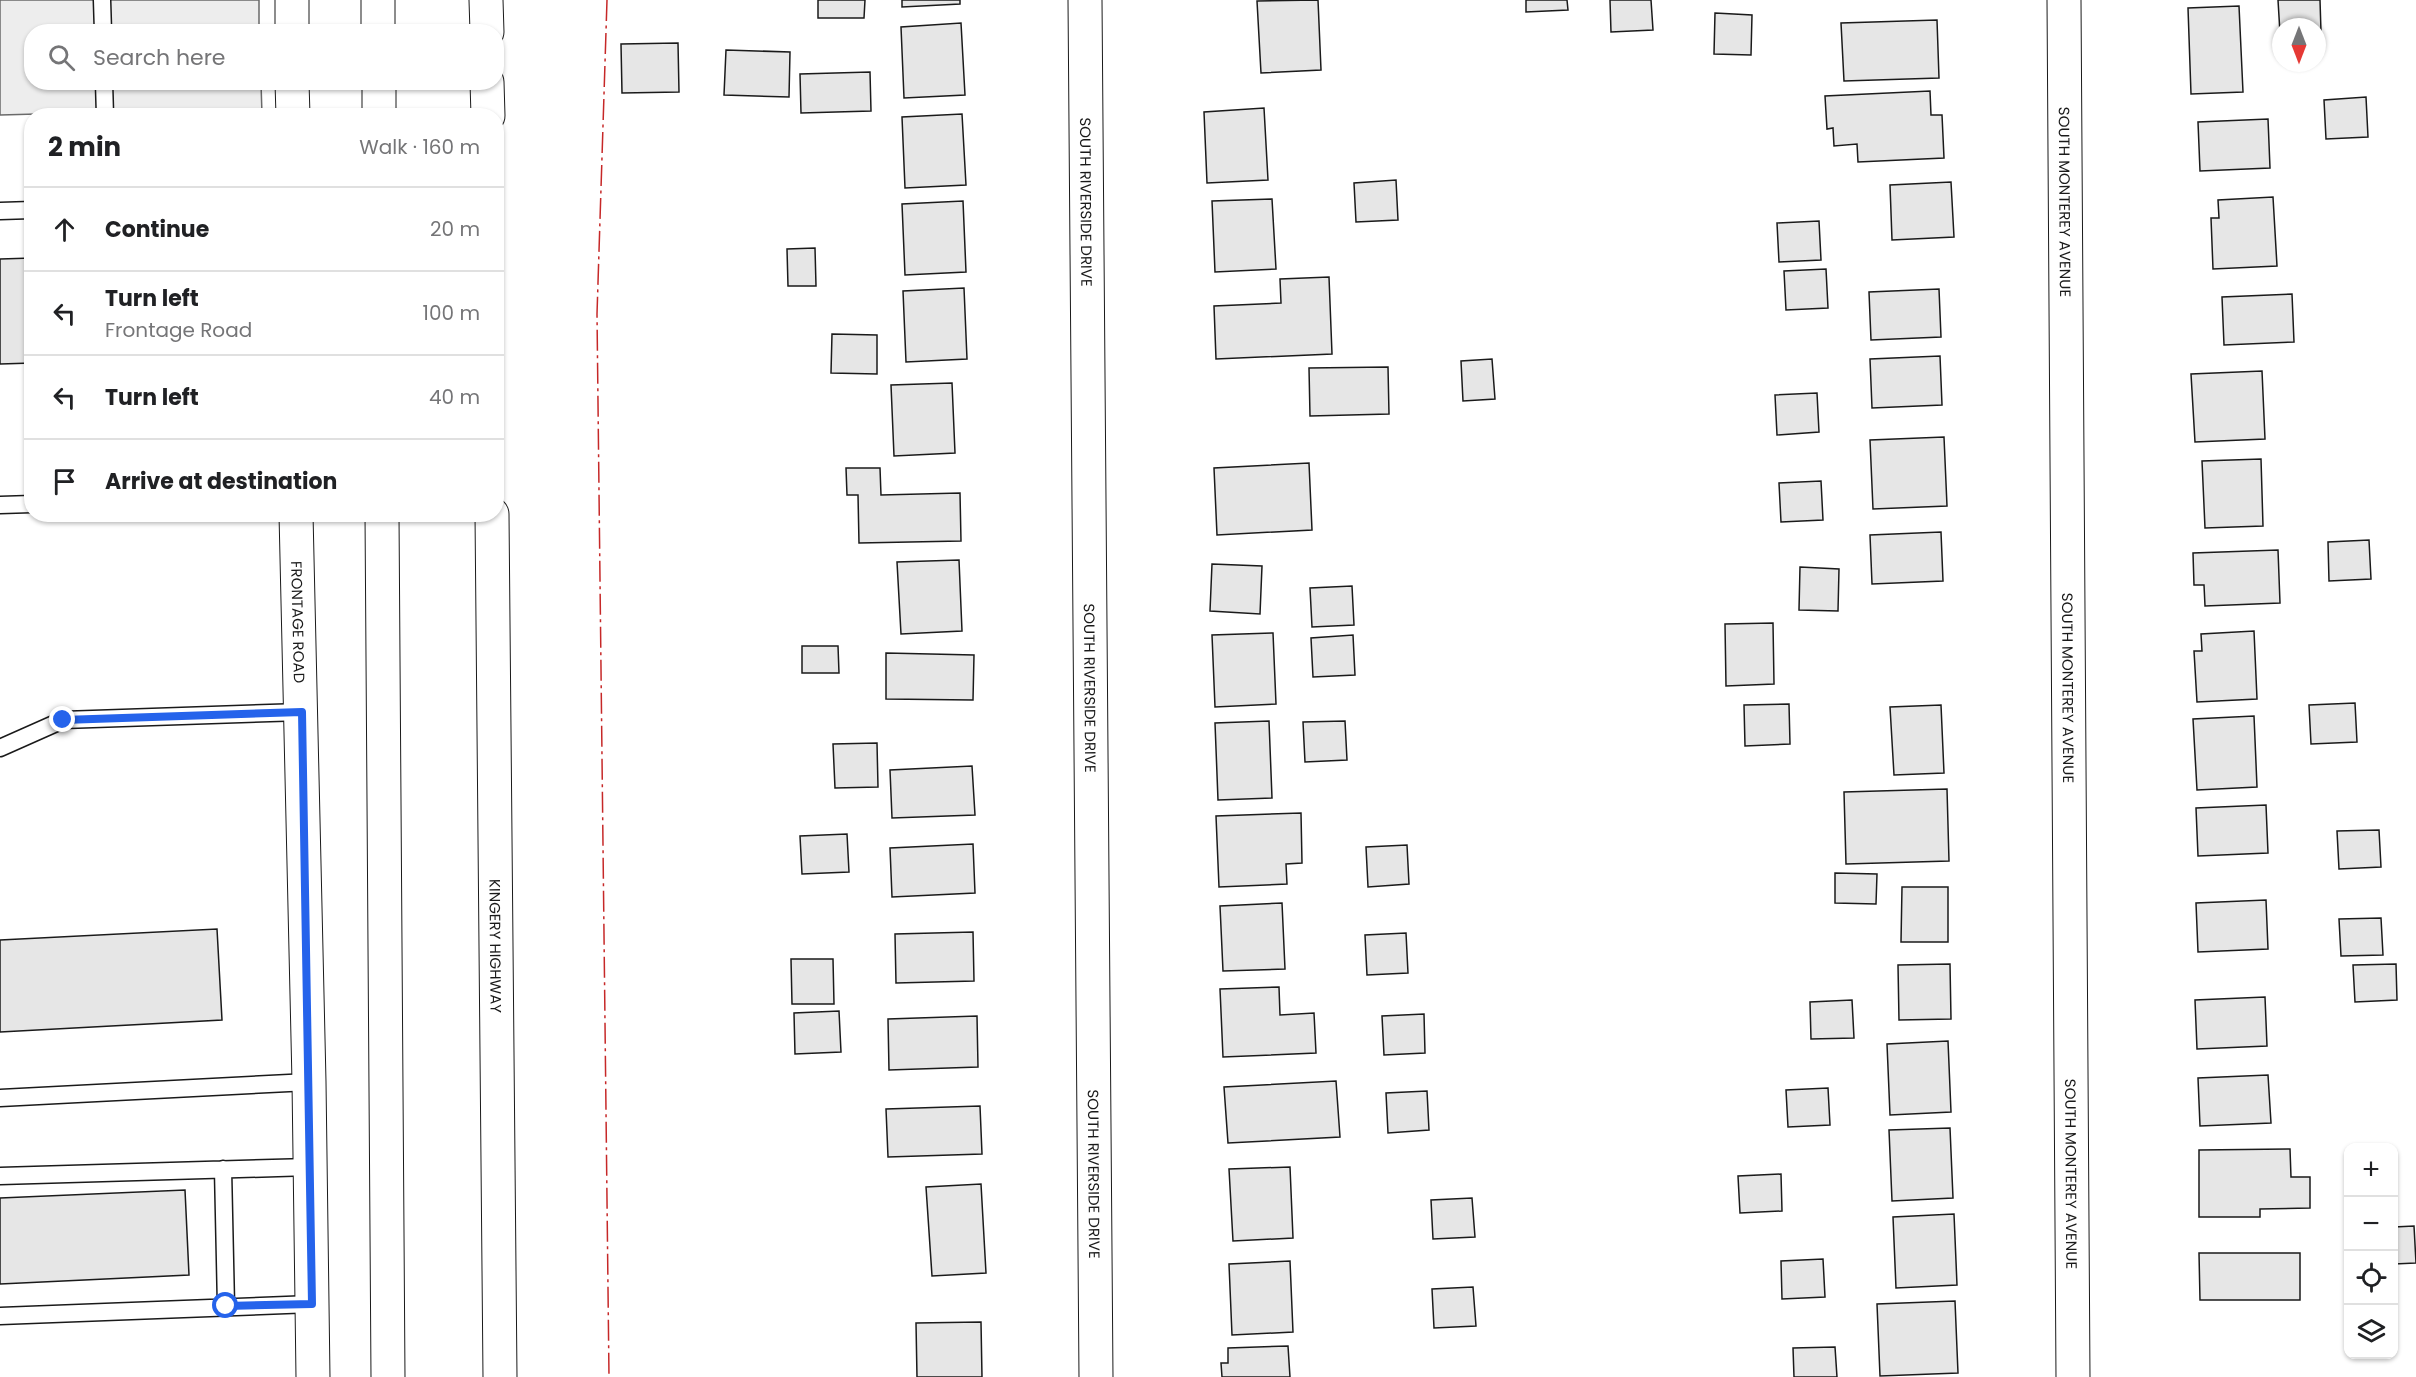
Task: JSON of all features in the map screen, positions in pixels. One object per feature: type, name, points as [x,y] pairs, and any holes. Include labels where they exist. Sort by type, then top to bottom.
[{"type":"main road","points":[[292,0],[292,24]]},
{"type":"main road","points":[[378,0],[378,24]]},
{"type":"main road","points":[[486,0],[487,24]]},
{"type":"main road","name":"SOUTH RIVERSIDE DRIVE","points":[[1085,0],[1096,1377]]},
{"type":"main road","name":"SOUTH MONTEREY AVENUE","points":[[2064,0],[2073,1377]]},
{"type":"main road","points":[[292,90],[293,108]]},
{"type":"main road","points":[[379,90],[379,108]]},
{"type":"main road","points":[[487,90],[488,108]]},
{"type":"main road","name":"FRONTAGE ROAD","points":[[296,522],[302,712],[313,1377]]},
{"type":"main road","points":[[382,522],[388,1377]]},
{"type":"main road","name":"KINGERY HIGHWAY","points":[[492,522],[500,1377]]},
{"type":"lane","points":[[102,0],[103,24]]},
{"type":"lane","points":[[104,90],[105,108]]},
{"type":"lane","points":[[0,211],[24,210]]},
{"type":"lane","points":[[0,505],[24,504]]},
{"type":"lane","points":[[0,748],[63,720],[302,712]]},
{"type":"lane","points":[[0,1098],[309,1082]]},
{"type":"lane","points":[[0,1176],[310,1167]]},
{"type":"lane","points":[[223,1169],[226,1306]]},
{"type":"lane","points":[[0,1316],[312,1304]]},
{"type":"shaded area","points":[[0,0],[259,0],[259,24],[24,24],[24,90],[261,90],[262,108],[24,108],[24,114],[0,115]]},
{"type":"building","points":[[818,0],[865,0],[864,18],[818,18]]},
{"type":"building","points":[[902,0],[960,0],[960,4],[902,7]]},
{"type":"building","points":[[1318,0],[1321,70],[1261,73],[1257,1]]},
{"type":"building","points":[[1526,0],[1567,0],[1568,10],[1526,12]]},
{"type":"building","points":[[1610,0],[1651,0],[1653,30],[1611,32]]},
{"type":"building","points":[[2278,0],[2320,0],[2321,18],[2279,18]]},
{"type":"building","points":[[2239,6],[2243,92],[2191,94],[2188,8]]},
{"type":"building","points":[[1715,13],[1752,15],[1751,55],[1714,54]]},
{"type":"building","points":[[1937,20],[1939,78],[1844,81],[1841,23]]},
{"type":"building","points":[[961,23],[965,95],[904,98],[901,27]]},
{"type":"building","points":[[678,43],[679,92],[622,93],[621,44]]},
{"type":"building","points":[[726,50],[790,52],[789,97],[724,95]]},
{"type":"building","points":[[870,72],[871,111],[801,113],[800,74]]},
{"type":"building","points":[[1930,91],[1931,115],[1942,115],[1944,158],[1858,162],[1857,144],[1834,146],[1833,128],[1827,129],[1825,96]]},
{"type":"building","points":[[2366,97],[2368,137],[2326,139],[2324,100]]},
{"type":"building","points":[[1264,108],[1268,180],[1207,183],[1204,112]]},
{"type":"building","points":[[962,114],[966,185],[905,188],[902,117]]},
{"type":"building","points":[[2268,119],[2270,168],[2200,171],[2198,122]]},
{"type":"building","points":[[1396,180],[1398,220],[1356,222],[1354,183]]},
{"type":"building","points":[[1951,182],[1954,237],[1892,240],[1890,185]]},
{"type":"building","points":[[2273,197],[2277,266],[2213,269],[2211,218],[2219,218],[2218,200]]},
{"type":"building","points":[[1272,199],[1276,269],[1215,272],[1212,201]]},
{"type":"building","points":[[963,201],[966,272],[905,275],[902,204]]},
{"type":"building","points":[[1819,221],[1821,260],[1779,262],[1777,223]]},
{"type":"building","points":[[815,248],[816,286],[788,286],[787,249]]},
{"type":"building","points":[[24,258],[24,363],[0,364],[0,259]]},
{"type":"building","points":[[1826,269],[1828,308],[1786,310],[1784,271]]},
{"type":"building","points":[[1329,277],[1332,354],[1216,359],[1214,306],[1281,303],[1280,279]]},
{"type":"building","points":[[964,288],[967,359],[906,362],[903,291]]},
{"type":"building","points":[[1939,289],[1941,337],[1871,340],[1869,292]]},
{"type":"building","points":[[2292,294],[2294,342],[2224,345],[2222,297]]},
{"type":"building","points":[[832,334],[877,335],[877,374],[831,373]]},
{"type":"building","points":[[1940,356],[1942,405],[1872,408],[1870,359]]},
{"type":"building","points":[[1492,359],[1495,399],[1463,401],[1461,361]]},
{"type":"building","points":[[1388,367],[1389,414],[1310,416],[1309,368]]},
{"type":"building","points":[[2262,371],[2265,439],[2195,442],[2191,374]]},
{"type":"building","points":[[952,383],[955,453],[894,456],[891,385]]},
{"type":"building","points":[[1817,393],[1819,432],[1777,435],[1775,395]]},
{"type":"building","points":[[1944,437],[1947,506],[1873,509],[1870,440]]},
{"type":"building","points":[[2261,459],[2263,526],[2205,528],[2202,461]]},
{"type":"building","points":[[1309,463],[1312,530],[1217,535],[1214,468]]},
{"type":"building","points":[[846,468],[880,468],[881,495],[960,493],[961,541],[859,543],[858,495],[847,495]]},
{"type":"building","points":[[1821,481],[1823,520],[1781,522],[1779,483]]},
{"type":"building","points":[[1941,532],[1943,581],[1872,584],[1870,535]]},
{"type":"building","points":[[2369,540],[2371,579],[2329,581],[2328,542]]},
{"type":"building","points":[[2278,550],[2280,603],[2205,606],[2204,585],[2194,585],[2193,553]]},
{"type":"building","points":[[959,560],[962,631],[901,634],[897,562]]},
{"type":"building","points":[[1212,564],[1262,566],[1260,614],[1210,611]]},
{"type":"building","points":[[1800,567],[1839,569],[1838,611],[1799,610]]},
{"type":"building","points":[[1352,586],[1354,625],[1312,627],[1310,588]]},
{"type":"building","points":[[1773,623],[1774,684],[1726,686],[1725,624]]},
{"type":"building","points":[[2254,631],[2257,699],[2197,702],[2194,651],[2202,651],[2201,634]]},
{"type":"building","points":[[1273,633],[1276,704],[1215,707],[1212,635]]},
{"type":"building","points":[[1353,635],[1355,675],[1313,677],[1311,638]]},
{"type":"building","points":[[802,646],[838,646],[839,673],[802,673]]},
{"type":"building","points":[[886,653],[974,655],[973,700],[886,699]]},
{"type":"building","points":[[2355,703],[2357,742],[2311,744],[2309,705]]},
{"type":"building","points":[[1789,704],[1790,744],[1745,746],[1744,705]]},
{"type":"building","points":[[1941,705],[1944,773],[1894,775],[1890,707]]},
{"type":"building","points":[[2254,716],[2257,787],[2197,790],[2193,719]]},
{"type":"building","points":[[1269,721],[1272,798],[1218,800],[1215,723]]},
{"type":"building","points":[[1345,721],[1347,760],[1305,762],[1303,722]]},
{"type":"building","points":[[877,743],[878,787],[835,788],[833,744]]},
{"type":"building","points":[[972,766],[975,815],[892,818],[890,770]]},
{"type":"building","points":[[1947,789],[1949,861],[1846,864],[1844,792]]},
{"type":"building","points":[[2266,805],[2268,853],[2198,856],[2196,808]]},
{"type":"building","points":[[1301,813],[1302,863],[1286,864],[1287,884],[1219,887],[1216,816]]},
{"type":"building","points":[[2379,830],[2381,867],[2339,869],[2337,831]]},
{"type":"building","points":[[847,834],[849,872],[802,874],[800,836]]},
{"type":"building","points":[[973,844],[975,893],[892,897],[890,848]]},
{"type":"building","points":[[1407,845],[1409,884],[1368,887],[1366,847]]},
{"type":"building","points":[[1835,873],[1877,874],[1876,904],[1835,903]]},
{"type":"building","points":[[1902,887],[1948,887],[1948,942],[1901,942]]},
{"type":"building","points":[[2266,900],[2268,949],[2198,952],[2196,903]]},
{"type":"building","points":[[1282,903],[1285,969],[1223,971],[1220,906]]},
{"type":"building","points":[[2381,918],[2383,955],[2341,956],[2339,919]]},
{"type":"building","points":[[217,929],[222,1020],[0,1032],[0,940]]},
{"type":"building","points":[[973,932],[974,981],[896,983],[895,934]]},
{"type":"building","points":[[1406,933],[1408,973],[1367,975],[1365,935]]},
{"type":"building","points":[[791,959],[833,959],[834,1004],[792,1004]]},
{"type":"building","points":[[1950,964],[1951,1019],[1899,1020],[1898,965]]},
{"type":"building","points":[[2396,964],[2397,1000],[2355,1002],[2353,965]]},
{"type":"building","points":[[1279,987],[1280,1015],[1314,1013],[1316,1053],[1223,1057],[1220,989]]},
{"type":"building","points":[[2265,997],[2267,1046],[2197,1049],[2195,1000]]},
{"type":"building","points":[[1852,1000],[1854,1038],[1811,1039],[1810,1002]]},
{"type":"building","points":[[839,1011],[841,1052],[795,1054],[794,1013]]},
{"type":"building","points":[[1424,1014],[1425,1053],[1384,1055],[1382,1016]]},
{"type":"building","points":[[977,1016],[978,1067],[889,1070],[888,1019]]},
{"type":"building","points":[[1948,1041],[1951,1112],[1890,1115],[1887,1044]]},
{"type":"building","points":[[2268,1075],[2271,1123],[2200,1126],[2198,1078]]},
{"type":"building","points":[[1336,1081],[1340,1137],[1228,1143],[1224,1087]]},
{"type":"building","points":[[1828,1088],[1830,1125],[1788,1127],[1786,1090]]},
{"type":"building","points":[[1427,1091],[1429,1130],[1388,1133],[1386,1093]]},
{"type":"building","points":[[980,1106],[982,1154],[888,1157],[886,1109]]},
{"type":"building","points":[[1950,1128],[1953,1198],[1892,1201],[1889,1130]]},
{"type":"building","points":[[2290,1149],[2291,1177],[2310,1177],[2310,1208],[2260,1209],[2260,1217],[2199,1217],[2199,1150]]},
{"type":"building","points":[[1290,1167],[1293,1238],[1233,1241],[1229,1169]]},
{"type":"building","points":[[1781,1174],[1782,1211],[1740,1213],[1738,1176]]},
{"type":"building","points":[[981,1184],[986,1273],[932,1276],[926,1187]]},
{"type":"building","points":[[185,1190],[189,1275],[0,1284],[0,1198]]},
{"type":"building","points":[[1472,1198],[1475,1237],[1433,1239],[1431,1200]]},
{"type":"building","points":[[1954,1214],[1957,1285],[1896,1288],[1893,1217]]},
{"type":"building","points":[[2414,1226],[2416,1263],[2398,1264],[2398,1227]]},
{"type":"building","points":[[2199,1253],[2300,1253],[2300,1300],[2200,1300]]},
{"type":"building","points":[[1823,1259],[1825,1297],[1782,1299],[1781,1261]]},
{"type":"building","points":[[1290,1261],[1293,1332],[1232,1335],[1229,1264]]},
{"type":"building","points":[[1473,1287],[1476,1326],[1434,1328],[1432,1289]]},
{"type":"building","points":[[1955,1301],[1958,1373],[1880,1376],[1877,1304]]},
{"type":"building","points":[[981,1322],[982,1377],[917,1377],[916,1323]]},
{"type":"building","points":[[1288,1346],[1290,1377],[1222,1377],[1221,1363],[1228,1363],[1228,1348]]},
{"type":"building","points":[[1835,1347],[1837,1377],[1794,1377],[1793,1348]]},
{"type":"power","points":[[607,0],[597,314],[609,1377]]},
{"type":"route","points":[[63,720],[302,712],[312,1304],[226,1306]]}]
